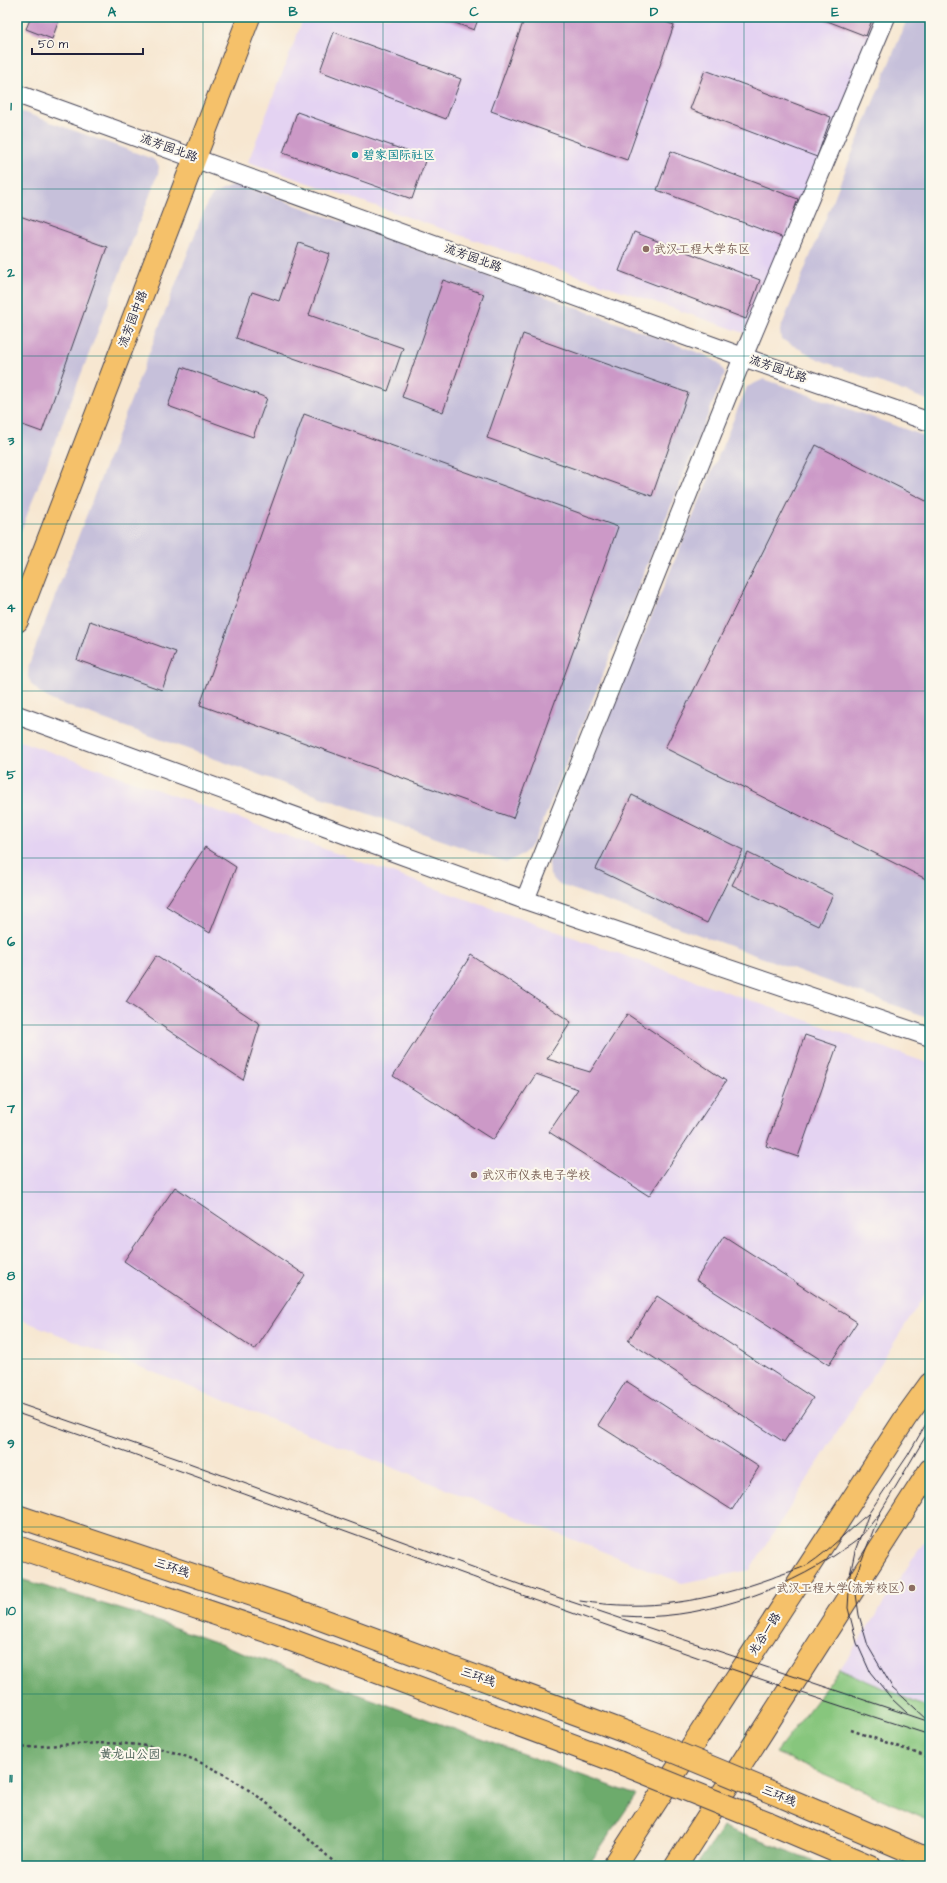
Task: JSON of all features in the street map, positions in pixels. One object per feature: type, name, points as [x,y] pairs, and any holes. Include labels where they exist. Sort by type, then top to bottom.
[{"type":"main road","name":"流芳园中路","points":[[17,621],[249,17]]},
{"type":"main road","name":"光谷一路","points":[[614,1866],[906,1417],[930,1384]]},
{"type":"main road","points":[[676,1866],[930,1470]]},
{"type":"main road","name":"三环线","points":[[17,1516],[288,1607],[631,1734],[930,1860]]},
{"type":"main road","points":[[17,1547],[275,1634],[618,1762],[769,1823],[870,1866]]},
{"type":"street","points":[[525,900],[743,357],[886,17]]},
{"type":"street","name":"流芳园北路","points":[[17,94],[196,157],[743,357],[930,422]]},
{"type":"street","points":[[17,715],[525,900],[930,1037]]},
{"type":"path","points":[[851,1730],[930,1758]]},
{"type":"path","points":[[17,1748],[88,1744],[132,1745],[165,1750],[203,1764],[243,1786],[274,1808],[306,1835],[338,1866]]},
{"type":"shaded area","name":"武汉工程大学东区","points":[[304,17],[883,17],[756,337],[248,162]]},
{"type":"shaded area","points":[[908,17],[930,17],[930,401],[820,360],[781,339],[780,330]]},
{"type":"shaded area","points":[[17,110],[153,159],[159,166],[158,174],[17,541]]},
{"type":"shaded area","points":[[238,184],[705,355],[719,363],[725,373],[540,829],[532,845],[523,854],[506,863],[53,701],[40,693],[32,685],[28,677],[29,664],[207,203],[214,194]]},
{"type":"shaded area","points":[[764,379],[930,438],[930,1018],[558,884],[550,875],[549,862],[747,387]]},
{"type":"shaded area","name":"武汉市仪表电子学校","points":[[17,740],[930,1064],[930,1286],[750,1570],[682,1583],[17,1318]]},
{"type":"shaded area","name":"武汉工程大学(流芳校区)","points":[[930,1533],[930,1709],[840,1669]]},
{"type":"green space","name":"黄龙山公园","points":[[17,1578],[140,1615],[636,1795],[588,1866],[17,1866]]},
{"type":"green space","points":[[840,1669],[930,1709],[930,1820],[776,1753]]},
{"type":"green space","points":[[723,1827],[828,1866],[696,1866]]},
{"type":"building","points":[[31,17],[60,17],[52,39],[26,29]]},
{"type":"building","points":[[439,17],[479,17],[474,30]]},
{"type":"building","points":[[525,17],[652,17],[674,25],[627,160],[491,111]]},
{"type":"building","points":[[817,17],[873,17],[866,36]]},
{"type":"building","points":[[334,32],[461,79],[446,119],[320,71]]},
{"type":"building","points":[[705,70],[831,117],[817,157],[690,109]]},
{"type":"building","name":"碧家国际社区","points":[[297,112],[426,158],[412,199],[283,153]]},
{"type":"building","points":[[671,151],[798,199],[784,238],[657,190]]},
{"type":"building","points":[[17,215],[107,247],[42,432],[17,423]]},
{"type":"building","points":[[634,232],[760,280],[746,319],[619,271]]},
{"type":"building","points":[[299,243],[330,254],[309,315],[403,348],[388,391],[236,338],[252,292],[279,301]]},
{"type":"building","points":[[443,280],[484,294],[443,412],[402,397]]},
{"type":"building","points":[[523,334],[688,393],[652,496],[487,438]]},
{"type":"building","points":[[182,367],[267,398],[253,437],[168,406]]},
{"type":"building","points":[[304,414],[618,527],[513,818],[200,705]]},
{"type":"building","points":[[816,445],[930,503],[930,881],[665,748]]},
{"type":"building","points":[[90,621],[176,652],[162,690],[77,660]]},
{"type":"building","points":[[632,795],[743,850],[707,923],[596,869]]},
{"type":"building","points":[[205,847],[236,867],[210,933],[166,906]]},
{"type":"building","points":[[748,853],[833,895],[818,926],[732,885]]},
{"type":"building","points":[[157,955],[260,1024],[243,1080],[126,1002]]},
{"type":"building","points":[[471,955],[571,1022],[547,1059],[590,1072],[627,1014],[726,1081],[649,1196],[549,1132],[578,1089],[536,1074],[493,1140],[393,1076]]},
{"type":"building","points":[[805,1035],[837,1046],[798,1157],[766,1146]]},
{"type":"building","points":[[175,1187],[305,1275],[255,1350],[124,1261]]},
{"type":"building","points":[[724,1236],[857,1322],[829,1365],[696,1280]]},
{"type":"building","points":[[657,1296],[813,1398],[784,1442],[628,1341]]},
{"type":"building","points":[[626,1381],[759,1467],[732,1510],[598,1425]]},
{"type":"tram line","points":[[17,1403],[181,1460],[524,1586],[930,1722]]},
{"type":"tram line","points":[[17,1413],[586,1618],[930,1735]]},
{"type":"tram line","points":[[907,1713],[892,1699],[870,1672],[857,1643],[848,1608],[850,1575],[855,1551],[869,1513],[908,1455],[930,1417]]},
{"type":"tram line","points":[[928,1720],[892,1687],[868,1646],[859,1615],[854,1580],[880,1513],[930,1429]]},
{"type":"tram line","points":[[623,1616],[650,1617],[708,1609],[765,1591],[818,1566],[851,1545],[863,1534],[880,1513]]},
{"type":"tram line","points":[[580,1601],[605,1604],[654,1605],[725,1593],[796,1570],[809,1564],[824,1553],[868,1514]]},
{"type":"place","name":"碧家国际社区","points":[[355,155]]},
{"type":"place","name":"武汉工程大学东区","points":[[646,249]]},
{"type":"place","name":"武汉市仪表电子学校","points":[[474,1175]]},
{"type":"place","name":"武汉工程大学(流芳校区)","points":[[912,1588]]}]
